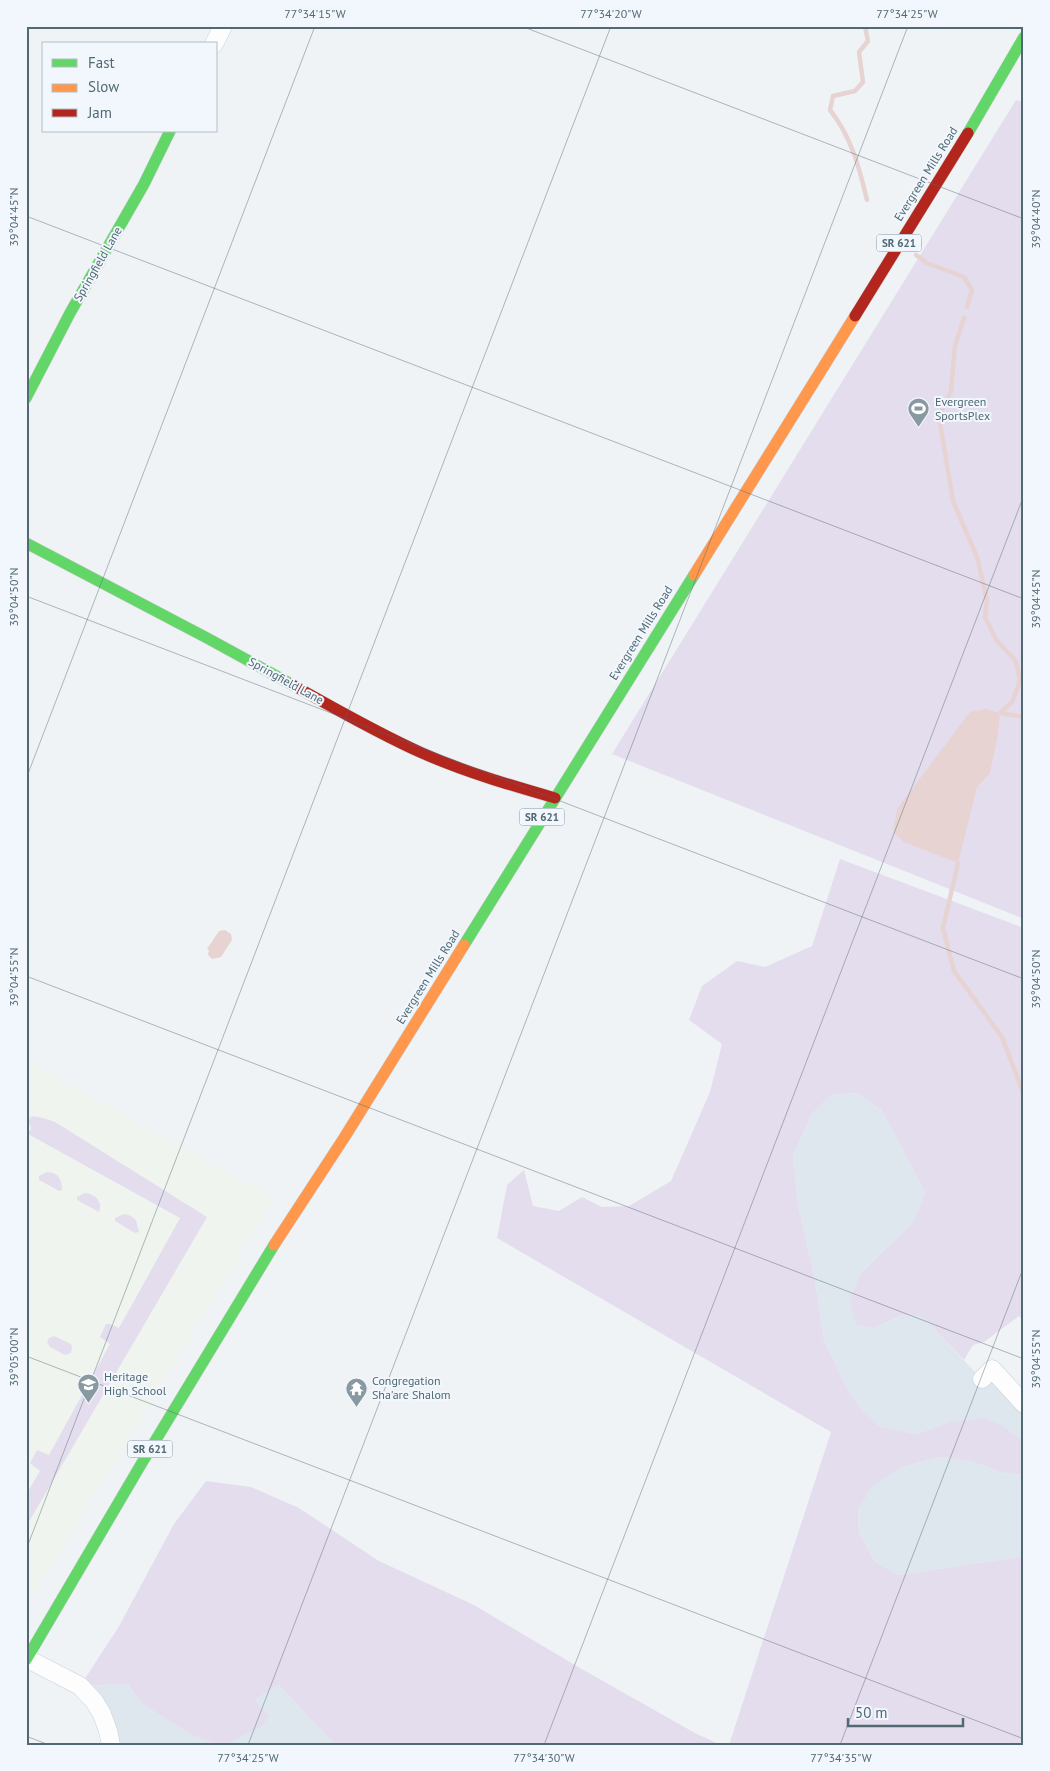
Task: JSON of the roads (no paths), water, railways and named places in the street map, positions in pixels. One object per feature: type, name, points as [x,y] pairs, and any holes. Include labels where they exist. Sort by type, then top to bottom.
[{"type":"main road","name":"Evergreen Mills Road","points":[[26,1658],[277,1240],[344,1138],[887,264],[992,93],[1024,37]]},
{"type":"main road","name":"Springfield Lane","points":[[26,398],[70,314],[144,184],[170,132]]},
{"type":"main road","name":"Springfield Lane","points":[[26,542],[376,731],[422,753],[483,777],[555,798]]},
{"type":"street","points":[[215,42],[223,26]]},
{"type":"street","points":[[982,1379],[992,1369],[1024,1404]]},
{"type":"street","points":[[26,1658],[80,1686],[94,1701],[102,1714],[111,1745]]},
{"type":"waterway","points":[[865,26],[868,41],[859,52],[863,82],[855,91],[833,96],[830,110],[849,142],[858,164],[867,200]]},
{"type":"waterway","points":[[916,255],[927,263],[964,277],[972,290],[967,307]]},
{"type":"waterway","points":[[964,318],[955,346],[951,391],[939,417],[953,501],[977,557],[987,600],[985,617],[997,641],[1016,661],[1020,681],[1012,702],[1000,713]]},
{"type":"waterway","points":[[1000,713],[1024,717]]},
{"type":"waterway","points":[[958,863],[943,928],[954,971],[1002,1037],[1024,1095]]},
{"type":"place","name":"Evergreen SportsPlex","points":[[919,428]]},
{"type":"place","name":"Heritage High School","points":[[88,1403]]},
{"type":"place","name":"Congregation Sha'are Shalom","points":[[356,1407]]}]
